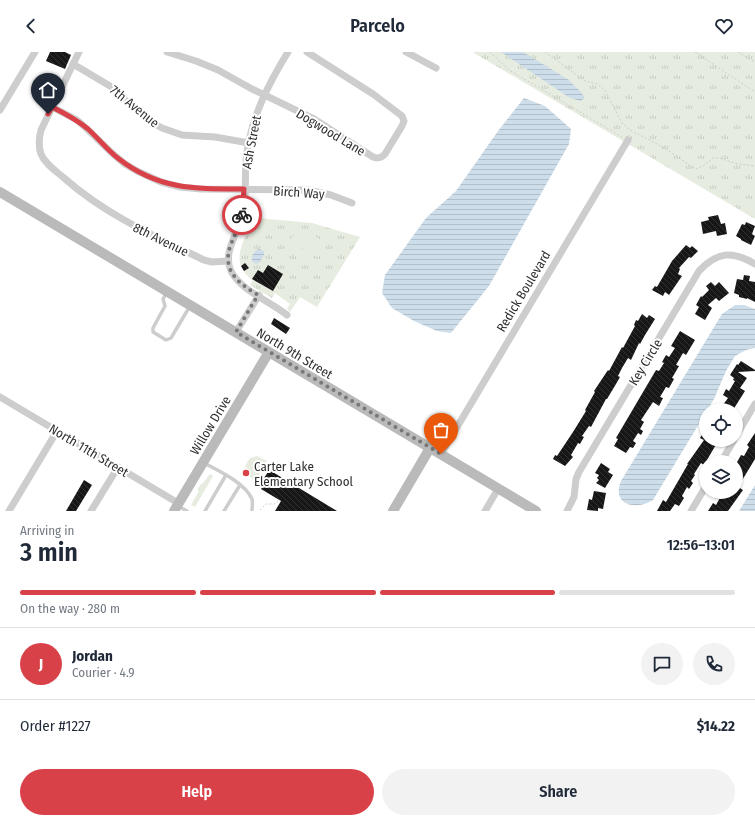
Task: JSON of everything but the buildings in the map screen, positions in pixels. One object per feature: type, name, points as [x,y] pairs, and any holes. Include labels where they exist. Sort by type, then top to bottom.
[{"type":"street","points":[[0,110],[35,52]]},
{"type":"street","points":[[52,107],[79,52]]},
{"type":"street","points":[[167,52],[205,64],[264,95]]},
{"type":"street","name":"Dogwood Lane","points":[[264,95],[314,119],[338,133],[373,157],[381,158],[402,126],[404,121],[402,116],[373,94],[307,52]]},
{"type":"street","points":[[406,52],[436,68]]},
{"type":"street","name":"Ash Street","points":[[228,261],[230,249],[243,213],[245,167],[248,143],[258,108],[285,53]]},
{"type":"street","name":"7th Avenue","points":[[73,64],[110,86],[146,119],[162,128],[182,135],[215,137],[248,143]]},
{"type":"street","name":"8th Avenue","points":[[52,107],[39,137],[39,146],[43,157],[51,167],[81,192],[119,218],[204,260],[212,262],[228,261]]},
{"type":"street","name":"Birch Way","points":[[52,107],[73,118],[87,128],[122,162],[137,171],[171,185],[191,188],[318,191],[352,203]]},
{"type":"street","name":"Redick Boulevard","points":[[441,454],[628,140]]},
{"type":"street","name":"North 9th Street","points":[[0,192],[536,511]]},
{"type":"street","name":"Key Circle","points":[[567,511],[574,497],[576,479],[579,472],[700,271],[708,262],[721,255],[735,255],[755,264]]},
{"type":"street","points":[[228,261],[231,272],[239,282],[287,315]]},
{"type":"street","points":[[236,332],[258,295]]},
{"type":"street","name":"Willow Drive","points":[[176,506],[269,352]]},
{"type":"street","name":"North 11th Street","points":[[0,397],[118,467],[176,506]]},
{"type":"street","points":[[743,424],[755,404]]},
{"type":"street","points":[[9,511],[57,430]]},
{"type":"street","points":[[392,511],[430,448]]},
{"type":"street","points":[[92,511],[118,467]]},
{"type":"street","points":[[485,511],[498,489]]},
{"type":"street","points":[[691,511],[699,498]]},
{"type":"lane","points":[[167,291],[163,300],[165,306],[153,328],[153,332],[166,340],[171,338],[190,305]]},
{"type":"lane","points":[[203,462],[246,490],[252,500],[252,511]]},
{"type":"lane","points":[[204,511],[226,476]]},
{"type":"lane","points":[[224,511],[240,485]]},
{"type":"lane","points":[[176,506],[187,511]]},
{"type":"path","points":[[490,52],[509,70],[628,140]]},
{"type":"path","points":[[545,52],[585,81],[596,84],[605,90],[622,123],[630,130],[663,147],[696,169],[704,166],[713,158],[719,158],[738,164],[755,166]]},
{"type":"path","points":[[695,52],[755,92]]},
{"type":"path","points":[[738,52],[755,62]]},
{"type":"path","points":[[262,511],[259,510],[266,504],[275,504],[280,500]]},
{"type":"green space","points":[[755,52],[755,219],[474,53]]},
{"type":"green space","points":[[246,217],[312,223],[360,237],[317,307],[300,297],[290,312],[287,309],[290,304],[275,293],[272,298],[250,285],[253,280],[247,275],[240,264],[240,251],[248,231],[243,229]]},
{"type":"green space","points":[[299,227],[326,243],[318,257],[290,241]]},
{"type":"green space","points":[[257,456],[267,461],[255,481],[247,474],[245,466],[250,458]]},
{"type":"green space","points":[[210,474],[213,476],[195,507],[191,505],[199,491],[197,490]]},
{"type":"water","points":[[501,52],[523,52],[569,80],[582,93],[584,98],[581,101],[570,98]]},
{"type":"water","points":[[524,98],[545,106],[571,129],[569,144],[489,286],[451,333],[437,331],[414,321],[392,308],[382,293],[385,275],[426,218],[456,191],[498,131]]},
{"type":"water","points":[[259,249],[264,251],[264,255],[260,262],[256,264],[252,261],[252,256],[254,252]]},
{"type":"water","points":[[735,305],[744,305],[755,309],[755,348],[746,350],[735,356],[726,371],[712,403],[699,403],[699,424],[653,500],[639,505],[627,504],[619,496],[621,481],[722,314]]},
{"type":"water","points":[[755,485],[755,511],[739,511]]},
{"type":"way so far","points":[[242,215],[236,236],[231,244],[228,259],[229,265],[235,278],[258,295],[236,332],[441,454]]},
{"type":"place","name":"Carter Lake Elementary School","points":[[246,473]]},
{"type":"route","points":[[48,114],[52,107],[76,120],[87,128],[119,159],[137,171],[160,182],[180,187],[201,189],[244,189],[242,215]]}]
